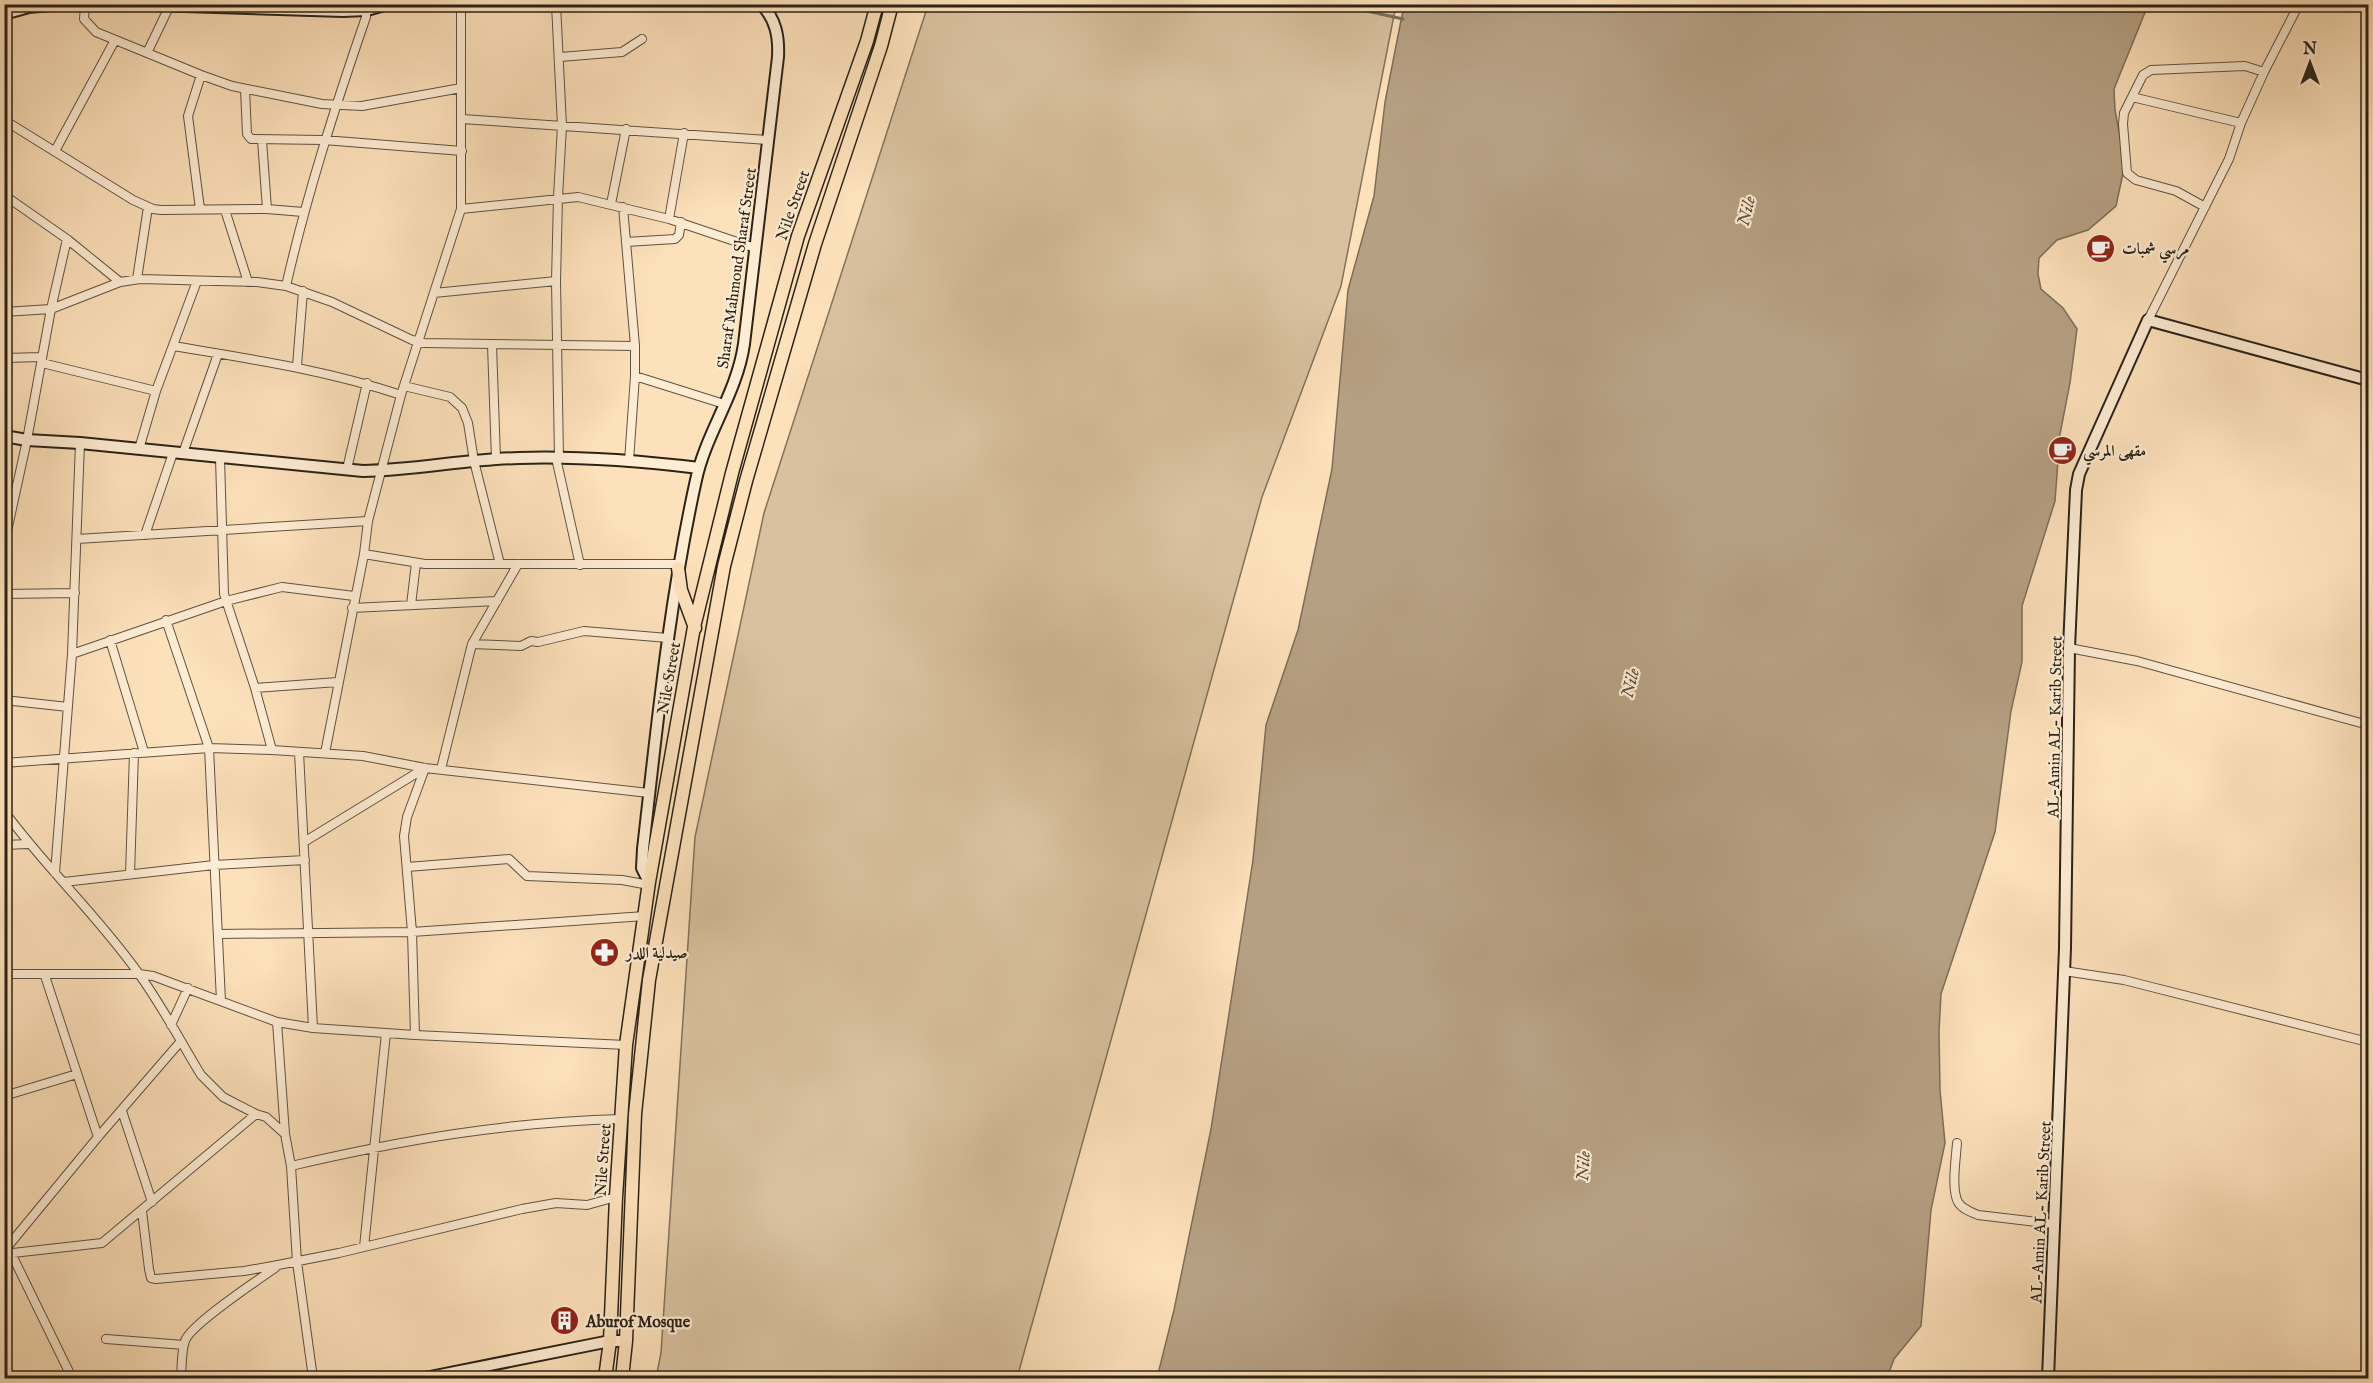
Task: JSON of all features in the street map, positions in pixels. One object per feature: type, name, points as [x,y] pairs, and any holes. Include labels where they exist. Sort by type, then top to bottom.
[{"type":"main road","name":"Nile Street","points":[[606,1378],[626,1045],[649,884],[694,627],[741,440],[798,236],[867,41],[877,4]]},
{"type":"main road","name":"Nile Street","points":[[622,1378],[626,1341],[636,1114],[649,980],[724,566],[746,481],[815,244],[881,46],[892,4]]},
{"type":"main road","points":[[679,566],[681,590],[707,657]]},
{"type":"street","points":[[4,14],[29,7],[62,4]]},
{"type":"street","points":[[85,4],[84,15],[87,24],[96,32],[201,75],[245,89],[336,106],[362,106],[461,88]]},
{"type":"street","points":[[120,4],[169,7],[367,7],[388,4]]},
{"type":"street","points":[[325,753],[364,554],[368,521],[380,471],[417,342],[461,209],[460,4]]},
{"type":"street","points":[[556,4],[562,126],[556,281],[558,458],[580,565]]},
{"type":"street","name":"Sharaf Mahmoud Sharaf Street","points":[[649,884],[643,873],[642,860],[668,638],[679,566],[699,468],[741,364],[778,42],[774,25],[761,4]]},
{"type":"street","points":[[2299,4],[2264,72],[2241,123],[2229,159],[2148,320],[2368,381]]},
{"type":"street","points":[[147,52],[169,7]]},
{"type":"street","points":[[286,286],[303,212],[367,7]]},
{"type":"street","points":[[560,57],[622,52],[642,39]]},
{"type":"street","points":[[55,151],[115,40]]},
{"type":"street","points":[[2205,207],[2176,191],[2136,180],[2127,173],[2124,113],[2143,75],[2151,70],[2245,66],[2264,72]]},
{"type":"street","points":[[200,208],[188,116],[201,75]]},
{"type":"street","points":[[245,89],[247,134],[250,138],[324,140],[462,151]]},
{"type":"street","points":[[2132,97],[2241,123]]},
{"type":"street","points":[[462,118],[768,140]]},
{"type":"street","points":[[4,120],[148,207],[161,210],[200,208],[303,212]]},
{"type":"street","points":[[611,204],[626,129]]},
{"type":"street","points":[[669,219],[684,133]]},
{"type":"street","points":[[262,140],[267,209]]},
{"type":"street","points":[[4,195],[120,282]]},
{"type":"street","points":[[461,209],[558,197],[578,197],[681,222],[755,248]]},
{"type":"street","points":[[137,279],[148,207]]},
{"type":"street","points":[[622,207],[636,346],[629,461]]},
{"type":"street","points":[[225,210],[248,282]]},
{"type":"street","points":[[626,242],[675,239],[679,235],[681,222]]},
{"type":"street","points":[[4,545],[67,240]]},
{"type":"street","points":[[4,312],[51,309],[120,282],[137,279],[248,282],[286,286],[303,291],[332,302],[417,342],[636,346]]},
{"type":"street","points":[[139,449],[156,392],[197,281]]},
{"type":"street","points":[[434,293],[556,281]]},
{"type":"street","points":[[297,366],[303,291]]},
{"type":"street","name":"AL-Amin AL- Karib Street","points":[[2048,1378],[2064,970],[2069,648],[2076,490],[2079,474],[2148,320]]},
{"type":"street","points":[[492,345],[496,459]]},
{"type":"street","points":[[172,346],[297,366],[367,383],[401,395]]},
{"type":"street","points":[[145,535],[218,354]]},
{"type":"street","points":[[4,358],[42,360],[156,392]]},
{"type":"street","points":[[635,376],[724,404]]},
{"type":"street","points":[[347,469],[367,383]]},
{"type":"street","points":[[404,386],[437,393],[457,402],[462,408],[468,423],[474,461],[500,564]]},
{"type":"street","points":[[4,436],[220,458],[380,471],[496,459],[558,458],[629,461],[699,468]]},
{"type":"street","points":[[55,873],[72,654],[80,443]]},
{"type":"street","points":[[220,458],[226,600],[255,688],[272,750]]},
{"type":"street","points":[[77,538],[368,521]]},
{"type":"street","points":[[364,554],[416,563],[679,566]]},
{"type":"street","points":[[411,605],[416,563]]},
{"type":"street","points":[[441,769],[472,644],[518,564]]},
{"type":"street","points":[[72,654],[226,600],[288,587],[354,596]]},
{"type":"street","points":[[4,594],[75,593]]},
{"type":"street","points":[[352,608],[497,600]]},
{"type":"street","points":[[166,620],[209,748],[220,1001]]},
{"type":"street","points":[[472,644],[521,646],[531,641],[538,642],[584,631],[668,638]]},
{"type":"street","points":[[110,640],[144,752]]},
{"type":"street","points":[[2069,648],[2137,661],[2368,725]]},
{"type":"street","points":[[255,688],[338,682]]},
{"type":"street","points":[[4,700],[68,707]]},
{"type":"street","points":[[4,763],[209,748],[272,750],[377,758],[425,768],[649,793]]},
{"type":"street","points":[[299,752],[313,1028]]},
{"type":"street","points":[[130,874],[134,753]]},
{"type":"street","points":[[304,842],[425,768]]},
{"type":"street","points":[[415,1035],[412,932],[405,828],[425,768]]},
{"type":"street","points":[[4,811],[28,844],[64,882],[139,974],[201,1075],[211,1087],[223,1097],[256,1114],[267,1117],[285,1134]]},
{"type":"street","points":[[4,845],[28,844]]},
{"type":"street","points":[[407,867],[509,859],[527,876],[622,880],[649,884]]},
{"type":"street","points":[[64,882],[214,865],[305,860]]},
{"type":"street","points":[[218,934],[412,932],[645,916]]},
{"type":"street","points":[[2064,970],[2124,980],[2368,1042]]},
{"type":"street","points":[[4,974],[45,976],[139,974],[188,988],[277,1022],[313,1028],[626,1045]]},
{"type":"street","points":[[45,976],[98,1137]]},
{"type":"street","points":[[171,1025],[188,988]]},
{"type":"street","points":[[277,1022],[285,1134],[291,1166],[297,1262],[313,1378]]},
{"type":"street","points":[[364,1247],[386,1033]]},
{"type":"street","points":[[7,1253],[98,1137],[180,1041]]},
{"type":"street","points":[[4,1096],[77,1074]]},
{"type":"street","points":[[122,1111],[152,1202]]},
{"type":"street","points":[[7,1253],[102,1243],[256,1114]]},
{"type":"street","points":[[291,1166],[376,1146],[472,1131],[621,1119]]},
{"type":"street","points":[[1957,1143],[1955,1192],[1958,1203],[1978,1215],[2054,1224]]},
{"type":"street","points":[[142,1211],[151,1278],[244,1271],[297,1262],[522,1209],[556,1203],[587,1205],[616,1197]]},
{"type":"street","points":[[7,1253],[72,1378]]},
{"type":"street","points":[[181,1378],[184,1346],[188,1336],[213,1312],[278,1265]]},
{"type":"street","points":[[105,1339],[184,1346]]},
{"type":"street","points":[[425,1378],[461,1375],[610,1341],[626,1341]]},
{"type":"shaded area","points":[[928,5],[1396,5],[1341,286],[1262,497],[1017,1378],[656,1378],[661,1353],[695,837],[764,513]]},
{"type":"water","name":"Nile","points":[[1404,5],[2148,5],[2114,89],[2115,110],[2125,164],[2116,206],[2088,230],[2057,240],[2039,258],[2038,274],[2041,289],[2063,308],[2077,329],[2060,434],[2055,501],[2022,606],[2022,662],[2011,711],[1995,832],[1941,994],[1940,1090],[1945,1143],[1931,1210],[1921,1326],[1894,1359],[1887,1378],[1157,1378],[1174,1310],[1211,1129],[1253,860],[1266,725],[1298,630],[1332,469],[1348,290],[1374,196],[1385,102]]},
{"type":"waterway","points":[[1335,4],[1403,19]]},
{"type":"place","name":"مرسي شمبات","points":[[2101,248]]},
{"type":"place","name":"مقهى المرسي","points":[[2062,450]]},
{"type":"place","name":"صيدلية اللدر","points":[[605,952]]},
{"type":"place","name":"Aburof Mosque","points":[[565,1321]]}]
